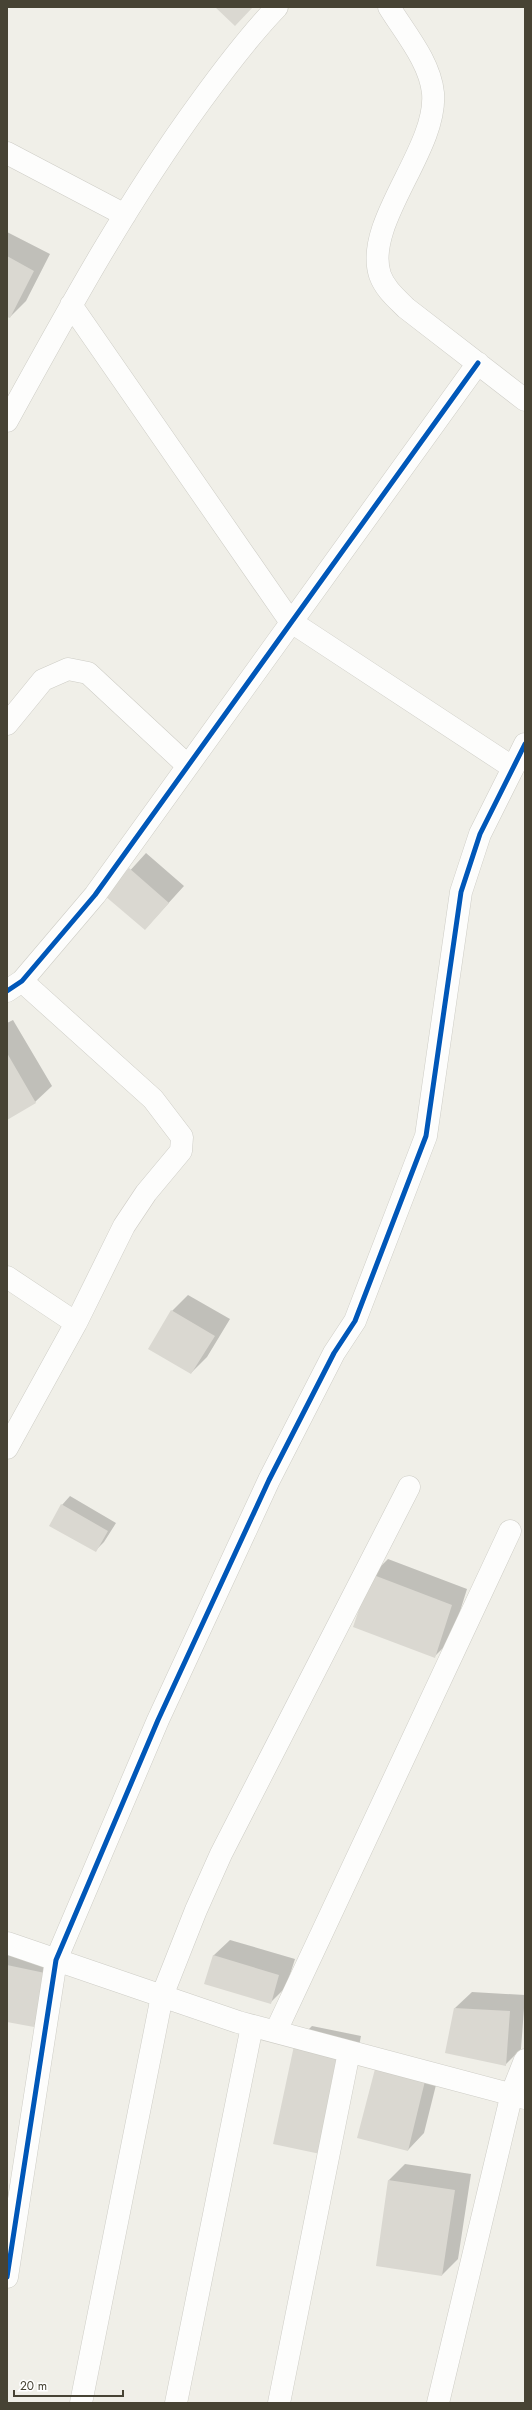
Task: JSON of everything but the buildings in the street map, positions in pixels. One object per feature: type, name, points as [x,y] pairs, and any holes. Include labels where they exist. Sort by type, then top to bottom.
[{"type":"street","points":[[7,421],[71,305],[125,215],[169,146],[250,35],[277,7]]},
{"type":"street","points":[[388,7],[428,72],[433,93],[431,114],[422,142],[383,231],[377,260],[380,275],[389,292],[406,308],[525,400]]},
{"type":"street","points":[[7,153],[125,215]]},
{"type":"street","points":[[71,305],[290,621],[512,767]]},
{"type":"street","points":[[7,1448],[76,1323],[124,1226],[146,1193],[181,1151],[182,1137],[153,1099],[14,986],[95,895],[290,621],[478,363]]},
{"type":"street","points":[[7,724],[43,680],[68,669],[88,673],[188,766]]},
{"type":"street","points":[[7,2277],[10,2244],[56,1960],[158,1720],[269,1480],[334,1353],[355,1321],[423,1143],[461,892],[480,834],[512,767],[525,744]]},
{"type":"street","points":[[7,1276],[76,1323]]},
{"type":"street","points":[[81,2403],[162,1996],[196,1910],[221,1854],[409,1487]]},
{"type":"street","points":[[276,2031],[510,1530]]},
{"type":"street","points":[[7,1943],[252,2026],[519,2095]]},
{"type":"street","points":[[176,2403],[252,2026]]},
{"type":"street","points":[[279,2403],[349,2052]]},
{"type":"street","points":[[438,2403],[519,2095],[525,2060]]},
{"type":"cycle path","points":[[7,991],[22,981],[95,895],[478,363]]},
{"type":"cycle path","points":[[7,2277],[56,1960],[158,1720],[269,1480],[334,1353],[355,1321],[426,1136],[461,892],[480,834],[525,744]]}]
